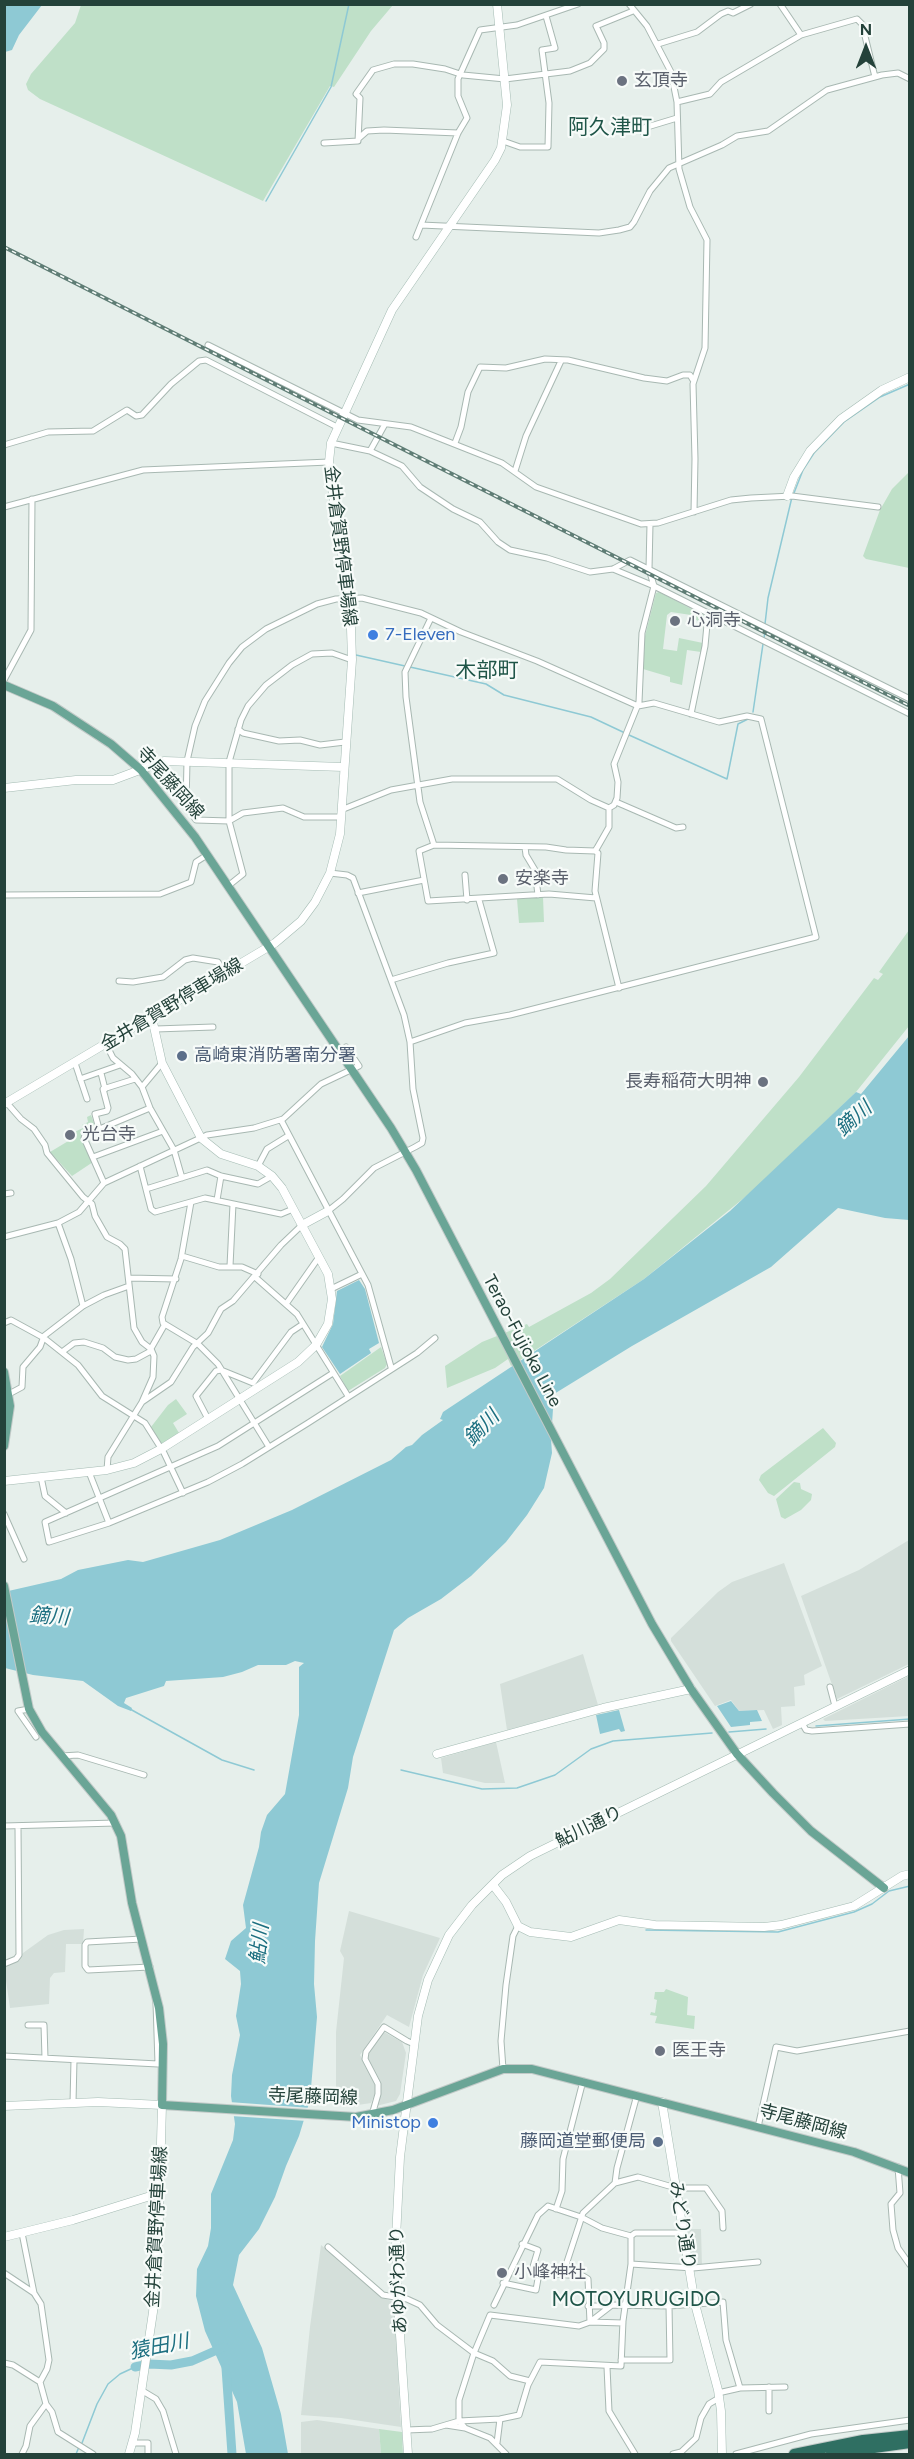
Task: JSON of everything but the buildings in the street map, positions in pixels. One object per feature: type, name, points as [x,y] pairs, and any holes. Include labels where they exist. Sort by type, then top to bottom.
[{"type":"highway","points":[[794,2454],[863,2440],[909,2435]]},
{"type":"highway","points":[[831,2454],[909,2443]]},
{"type":"main road","name":"寺尾藤岡線","points":[[4,685],[31,695],[84,724],[141,770],[207,855],[269,947]]},
{"type":"main road","name":"Terao-Fujioka Line","points":[[269,947],[405,1152],[670,1656],[737,1754]]},
{"type":"main road","points":[[4,1372],[9,1394],[9,1421],[4,1446]]},
{"type":"main road","points":[[4,1586],[29,1708],[42,1732],[116,1823],[124,1846],[132,1903],[158,2002],[166,2105]]},
{"type":"main road","points":[[737,1754],[811,1831],[884,1888]]},
{"type":"main road","name":"寺尾藤岡線","points":[[166,2105],[327,2116],[372,2115],[405,2106],[503,2069],[532,2069],[854,2152],[909,2173]]},
{"type":"street","name":"金井倉賀野停車場線","points":[[5,1103],[153,1018],[269,947],[301,921],[315,902],[330,873],[336,854],[341,814],[352,660],[350,597],[337,527],[329,462],[331,443],[343,412],[392,310],[495,160],[503,141],[507,105],[497,4]]},
{"type":"street","points":[[416,237],[458,133],[467,118],[457,88],[460,73],[480,30],[517,25],[578,4]]},
{"type":"street","points":[[629,4],[647,26],[671,72],[677,102],[679,164],[690,207],[707,240],[705,348],[693,381],[693,512]]},
{"type":"street","points":[[658,44],[697,32],[721,14],[728,11],[733,14],[751,4]]},
{"type":"street","points":[[780,4],[801,35]]},
{"type":"street","points":[[359,138],[360,98],[356,94],[373,70],[394,64],[413,64],[505,79],[570,71],[590,63],[604,49],[596,27],[633,11]]},
{"type":"street","points":[[503,141],[520,147],[548,147],[549,103],[542,50],[555,48],[546,16]]},
{"type":"street","points":[[677,102],[710,94],[721,82],[801,35],[857,19],[862,24],[875,77]]},
{"type":"street","points":[[421,225],[599,233],[630,227],[655,183],[669,168],[722,145],[736,136],[768,131],[827,90],[898,73],[909,79]]},
{"type":"street","points":[[643,132],[644,128],[677,118]]},
{"type":"street","points":[[324,143],[357,141],[367,131],[458,133]]},
{"type":"street","points":[[208,345],[362,422],[411,427],[455,443],[502,463],[536,487],[629,521],[650,524],[740,498],[787,496],[878,507]]},
{"type":"street","points":[[455,443],[461,427],[468,392],[480,367],[494,369],[516,367],[545,359],[576,362],[644,378],[668,381],[682,375],[690,375],[693,381]]},
{"type":"street","points":[[4,445],[48,432],[93,431],[127,410],[136,416],[142,415],[171,384],[200,361],[206,360],[337,428]]},
{"type":"street","points":[[515,471],[526,436],[561,361]]},
{"type":"street","points":[[787,496],[794,477],[810,451],[841,419],[882,390],[909,377]]},
{"type":"street","points":[[370,451],[385,424]]},
{"type":"street","points":[[331,443],[370,451],[402,466],[420,488],[480,522],[498,542],[510,550],[540,556],[590,572],[613,568],[630,560],[909,699]]},
{"type":"street","points":[[4,507],[142,470],[329,462]]},
{"type":"street","points":[[4,680],[31,630],[33,499]]},
{"type":"street","points":[[595,851],[609,827],[609,808],[616,802],[618,782],[614,764],[638,706],[642,633],[654,586],[649,569],[650,524]]},
{"type":"street","points":[[613,568],[654,586],[909,714]]},
{"type":"street","points":[[410,1042],[465,1023],[510,1015],[816,937],[761,719],[747,716],[724,722],[654,703],[638,706],[537,661],[431,618],[399,606],[350,597],[317,604],[278,622],[242,647],[205,701],[195,726],[187,761],[186,806],[196,820],[229,821],[243,813],[283,808],[304,817],[341,814],[391,790],[452,779],[557,779],[609,808]]},
{"type":"street","points":[[691,714],[705,646],[708,614]]},
{"type":"street","points":[[431,618],[405,672],[406,697],[420,802],[434,845]]},
{"type":"street","points":[[228,886],[243,874],[229,821],[229,762],[241,720],[256,695],[298,661],[312,654],[325,653],[352,660]]},
{"type":"street","points":[[238,729],[243,733],[279,741],[300,740],[320,745],[345,742]]},
{"type":"street","points":[[4,788],[76,780],[114,780],[164,761],[343,767]]},
{"type":"street","points":[[616,802],[676,828],[683,827]]},
{"type":"street","points":[[595,851],[434,845],[419,851],[428,901],[564,894],[596,898]]},
{"type":"street","points":[[525,847],[526,855],[535,870],[538,895]]},
{"type":"street","points":[[595,851],[598,854],[596,898],[619,988]]},
{"type":"street","points":[[4,895],[160,894],[191,882],[196,862],[207,855]]},
{"type":"street","points":[[142,1401],[171,1382],[208,1333],[221,1309],[233,1301],[302,1225],[344,1199],[374,1168],[422,1143],[423,1138],[413,1089],[410,1042],[404,1015],[351,875],[330,873]]},
{"type":"street","points":[[465,875],[467,900]]},
{"type":"street","points":[[358,893],[424,880]]},
{"type":"street","points":[[392,980],[404,974],[494,953],[479,900]]},
{"type":"street","points":[[119,981],[133,982],[163,977],[185,960],[193,958],[218,962],[225,974]]},
{"type":"street","points":[[4,1481],[107,1470],[134,1463],[161,1449],[298,1362],[316,1345],[328,1324],[332,1307],[332,1288],[320,1257],[293,1209],[272,1176],[258,1166],[221,1154],[201,1138],[162,1063],[153,1018]]},
{"type":"street","points":[[156,1029],[213,1027]]},
{"type":"street","points":[[106,1044],[113,1058],[142,1087],[150,1108],[174,1150],[182,1178]]},
{"type":"street","points":[[4,1237],[58,1223],[79,1212],[104,1183],[201,1138],[226,1131],[254,1128],[281,1120],[321,1084],[359,1066],[345,1047]]},
{"type":"street","points":[[75,1063],[87,1099]]},
{"type":"street","points":[[142,1087],[162,1063]]},
{"type":"street","points":[[80,1079],[120,1065]]},
{"type":"street","points":[[100,1073],[105,1089]]},
{"type":"street","points":[[99,1129],[95,1114],[107,1111],[102,1092],[135,1078]]},
{"type":"street","points":[[5,1103],[34,1129],[45,1145],[47,1153],[92,1204],[95,1216],[107,1237],[125,1249],[134,1328],[154,1356],[153,1377],[142,1401],[108,1457],[107,1470]]},
{"type":"street","points":[[104,1183],[84,1138],[85,1135],[150,1108]]},
{"type":"street","points":[[281,1120],[369,1289],[391,1367]]},
{"type":"street","points":[[93,1157],[163,1131]]},
{"type":"street","points":[[258,1166],[268,1147],[288,1136]]},
{"type":"street","points":[[140,1166],[151,1209],[155,1212],[205,1198],[282,1214],[293,1209]]},
{"type":"street","points":[[146,1190],[207,1170],[221,1176],[258,1184],[272,1176]]},
{"type":"street","points":[[217,1200],[221,1176]]},
{"type":"street","points":[[191,1202],[182,1257],[162,1317],[165,1324],[198,1344],[218,1364],[269,1448]]},
{"type":"street","points":[[230,1266],[233,1204]]},
{"type":"street","points":[[58,1223],[71,1259],[83,1306]]},
{"type":"street","points":[[182,1257],[219,1267],[242,1268],[256,1275],[294,1311],[348,1395]]},
{"type":"street","points":[[286,1304],[320,1257]]},
{"type":"street","points":[[332,1288],[362,1274]]},
{"type":"street","points":[[129,1278],[176,1279]]},
{"type":"street","points":[[9,1394],[22,1387],[23,1367],[40,1347],[44,1336],[83,1306],[129,1286]]},
{"type":"street","points":[[4,1323],[11,1320],[44,1338],[80,1368],[102,1396],[145,1423],[183,1492]]},
{"type":"street","points":[[62,1352],[78,1341],[103,1348],[115,1357],[128,1360],[142,1356],[151,1349],[165,1324]]},
{"type":"street","points":[[207,1419],[196,1396],[216,1371],[221,1370],[253,1383],[291,1332],[303,1324]]},
{"type":"street","points":[[333,1373],[218,1446],[45,1522],[49,1542],[109,1523],[208,1482],[269,1448],[391,1367],[417,1353],[435,1338]]},
{"type":"street","points":[[89,1472],[109,1523]]},
{"type":"street","points":[[41,1477],[45,1496],[66,1513]]},
{"type":"street","points":[[4,1514],[24,1559]]},
{"type":"street","name":"鮎川通り","points":[[405,2106],[422,1999],[441,1950],[460,1920],[493,1885],[530,1856],[909,1670]]},
{"type":"street","points":[[830,1687],[835,1706]]},
{"type":"street","points":[[437,1754],[603,1708],[691,1689]]},
{"type":"street","points":[[29,1708],[18,1711],[36,1737]]},
{"type":"street","points":[[802,1723],[806,1730],[812,1731],[909,1724]]},
{"type":"street","points":[[62,1755],[78,1755],[144,1775]]},
{"type":"street","points":[[4,1826],[116,1823]]},
{"type":"street","points":[[4,1964],[16,1959],[19,1953],[18,1827]]},
{"type":"street","points":[[493,1885],[506,1902],[518,1926],[530,1932],[571,1938],[619,1920],[655,1925],[764,1927],[854,1906],[909,1874]]},
{"type":"street","points":[[503,2069],[501,2041],[506,1985],[513,1936],[518,1926]]},
{"type":"street","points":[[142,1939],[87,1942],[85,1966],[88,1970],[150,1968]]},
{"type":"street","points":[[4,2056],[158,2064],[154,2005],[158,2002]]},
{"type":"street","points":[[28,2025],[44,2025],[45,2058]]},
{"type":"street","points":[[372,2115],[378,2094],[378,2084],[365,2059],[366,2052],[384,2027],[406,2042],[414,2044]]},
{"type":"street","points":[[758,2127],[776,2047],[797,2051],[909,2031]]},
{"type":"street","points":[[73,2103],[74,2060]]},
{"type":"street","points":[[556,2209],[562,2192],[563,2159],[583,2081]]},
{"type":"street","points":[[615,2183],[637,2095]]},
{"type":"street","name":"みどり通り","points":[[662,2102],[695,2304],[719,2396],[722,2454]]},
{"type":"street","points":[[4,2106],[73,2103],[166,2105]]},
{"type":"street","name":"金井倉賀野停車場線","points":[[129,2454],[133,2443],[153,2313],[166,2105]]},
{"type":"street","name":"あゆがわ通り","points":[[405,2106],[397,2226],[398,2299],[408,2454]]},
{"type":"street","points":[[898,2167],[900,2193],[891,2204],[893,2230],[898,2248],[909,2265]]},
{"type":"street","points":[[563,2274],[582,2217],[615,2183],[638,2177],[676,2188],[706,2188],[722,2211],[723,2228]]},
{"type":"street","points":[[4,2237],[73,2220],[160,2193]]},
{"type":"street","points":[[494,2305],[522,2244],[538,2215],[548,2206],[582,2217],[602,2228],[631,2236],[635,2233],[683,2233]]},
{"type":"street","points":[[22,2233],[34,2293],[43,2311],[49,2360],[40,2382],[46,2404],[52,2412],[58,2432],[93,2454]]},
{"type":"street","points":[[406,2430],[432,2429],[459,2421],[500,2419],[519,2415],[530,2381],[540,2362],[621,2366],[622,2323],[631,2264],[631,2236]]},
{"type":"street","points":[[522,2244],[538,2250],[532,2270],[539,2273],[575,2274],[588,2279],[590,2322]]},
{"type":"street","points":[[328,2247],[383,2295],[407,2299],[420,2305],[437,2325],[474,2353],[493,2361],[510,2376],[530,2381]]},
{"type":"street","points":[[631,2264],[689,2268],[758,2262]]},
{"type":"street","points":[[4,2273],[34,2293]]},
{"type":"street","points":[[503,2283],[536,2290],[539,2273]]},
{"type":"street","points":[[588,2306],[626,2304],[669,2306],[723,2302],[726,2340],[740,2388]]},
{"type":"street","points":[[465,2428],[459,2421],[459,2400],[474,2353],[490,2314],[583,2326],[610,2306]]},
{"type":"street","points":[[621,2360],[670,2360],[669,2306]]},
{"type":"street","points":[[590,2322],[622,2323]]},
{"type":"street","points":[[4,2363],[13,2365],[40,2382]]},
{"type":"street","points":[[607,2367],[606,2391],[609,2411],[635,2454]]},
{"type":"street","points":[[769,2387],[769,2411]]},
{"type":"street","points":[[674,2454],[681,2452],[696,2438],[700,2418],[709,2404],[719,2396],[740,2388],[785,2387]]},
{"type":"street","points":[[141,2390],[156,2399],[163,2411],[176,2454]]},
{"type":"street","points":[[21,2454],[26,2446],[30,2426],[46,2404]]},
{"type":"street","points":[[497,2443],[500,2419]]},
{"type":"street","points":[[736,2454],[811,2434],[909,2420]]},
{"type":"street","points":[[446,2425],[465,2428],[490,2438],[506,2454]]},
{"type":"street","points":[[133,2443],[148,2443],[148,2454]]},
{"type":"shaded area","points":[[909,1540],[909,1664],[837,1699],[801,1596],[859,1570]]},
{"type":"shaded area","points":[[784,1563],[822,1666],[804,1675],[805,1685],[794,1687],[795,1706],[781,1707],[782,1725],[773,1729],[764,1710],[739,1711],[731,1700],[715,1706],[671,1638],[718,1592],[732,1582]]},
{"type":"shaded area","points":[[583,1654],[598,1705],[507,1730],[500,1684]]},
{"type":"shaded area","points":[[909,1676],[909,1716],[825,1721],[823,1719]]},
{"type":"shaded area","points":[[496,1742],[505,1783],[485,1783],[443,1773],[441,1758]]},
{"type":"shaded area","points":[[349,1911],[440,1938],[423,1975],[409,2027],[387,2015],[360,2055],[376,2085],[371,2103],[351,2106],[336,2105],[336,2032],[344,1958],[340,1951]]},
{"type":"shaded area","points":[[84,1929],[83,1944],[66,1944],[65,1972],[54,1973],[50,1978],[49,2004],[10,2008],[4,1967],[16,1962],[23,1953],[48,1935],[64,1930]]},
{"type":"shaded area","points":[[384,2032],[402,2042],[406,2053],[400,2094],[396,2101],[376,2106],[381,2085],[368,2060],[368,2054]]},
{"type":"shaded area","points":[[687,2229],[701,2229],[702,2267],[693,2267]]},
{"type":"shaded area","points":[[321,2245],[383,2298],[394,2304],[401,2427],[301,2415]]},
{"type":"shaded area","points":[[317,2420],[379,2429],[381,2454],[301,2454],[301,2422]]},
{"type":"green space","points":[[81,4],[393,5],[371,31],[334,87],[330,86],[263,201],[40,99],[28,90],[26,84],[31,74],[75,23]]},
{"type":"green space","points":[[909,472],[909,568],[866,559],[863,556],[880,510],[892,489]]},
{"type":"green space","points":[[659,592],[707,617],[706,621],[701,622],[691,618],[691,615],[671,612],[667,615],[663,649],[677,651],[679,638],[703,643],[701,652],[687,650],[682,685],[670,682],[670,677],[643,669],[645,636],[656,593]]},
{"type":"green space","points":[[543,897],[544,922],[519,923],[517,899]]},
{"type":"green space","points":[[909,930],[909,1026],[856,1092],[755,1189],[644,1279],[511,1366],[508,1359],[495,1368],[447,1388],[445,1366],[482,1342],[527,1324],[529,1327],[591,1293],[610,1279],[706,1186],[799,1077],[874,978],[878,980],[883,974],[879,972]]},
{"type":"green space","points":[[91,1115],[95,1126],[80,1132],[93,1162],[72,1176],[50,1152],[70,1140],[68,1135],[83,1128],[82,1125],[88,1122],[87,1117]]},
{"type":"green space","points":[[381,1347],[387,1364],[385,1368],[348,1391],[340,1376]]},
{"type":"green space","points":[[176,1399],[187,1414],[173,1423],[179,1433],[161,1444],[151,1427],[168,1405]]},
{"type":"green space","points":[[823,1428],[836,1443],[835,1447],[774,1496],[768,1493],[759,1480],[761,1475]]},
{"type":"green space","points":[[794,1482],[800,1483],[801,1489],[812,1494],[811,1500],[801,1510],[785,1519],[781,1517],[776,1499]]},
{"type":"green space","points":[[666,1989],[688,1997],[687,2015],[695,2016],[694,2029],[655,2023],[657,2016],[650,2015],[651,2012],[655,2013],[657,2000],[654,1999],[655,1992],[664,1992]]},
{"type":"green space","points":[[379,2429],[402,2432],[403,2454],[381,2454]]},
{"type":"water","points":[[4,5],[42,5],[19,35],[12,50],[5,52]]},
{"type":"water","points":[[909,1036],[909,1220],[885,1218],[838,1208],[771,1267],[632,1346],[554,1394],[552,1453],[544,1488],[527,1515],[506,1542],[471,1576],[394,1630],[353,1757],[348,1788],[319,1883],[314,1984],[317,2017],[310,2100],[299,2136],[275,2197],[259,2229],[239,2255],[233,2285],[262,2348],[281,2414],[288,2454],[246,2454],[237,2402],[205,2331],[196,2296],[197,2269],[208,2246],[211,2228],[211,2194],[233,2140],[235,2124],[231,2096],[232,2075],[240,2035],[236,2016],[241,1984],[240,1971],[225,1959],[231,1941],[246,1928],[243,1905],[267,1815],[285,1794],[299,1715],[299,1667],[304,1663],[295,1661],[286,1665],[258,1665],[223,1677],[166,1681],[164,1686],[126,1698],[124,1703],[132,1708],[131,1711],[118,1706],[83,1681],[33,1675],[5,1668],[4,1592],[61,1579],[78,1570],[128,1560],[143,1562],[220,1540],[292,1510],[391,1460],[443,1420],[440,1419],[443,1412],[644,1279],[730,1211],[856,1092],[861,1094]]},
{"type":"water","points":[[359,1280],[365,1289],[379,1343],[369,1349],[371,1353],[340,1374],[322,1347],[333,1324],[337,1291]]},
{"type":"water","points":[[731,1701],[739,1711],[757,1710],[762,1721],[731,1727],[717,1706]]},
{"type":"water","points":[[619,1710],[625,1731],[621,1732],[619,1729],[600,1734],[596,1715]]},
{"type":"pier","points":[[229,2102],[311,2108],[307,2121],[231,2116]]},
{"type":"waterway","points":[[266,201],[331,87],[349,4]]},
{"type":"waterway","points":[[794,493],[803,470],[814,453],[844,422],[880,397],[910,384]]},
{"type":"waterway","points":[[765,624],[768,598],[792,497]]},
{"type":"waterway","points":[[764,639],[765,629]]},
{"type":"waterway","points":[[753,712],[763,644]]},
{"type":"waterway","points":[[356,655],[405,666]]},
{"type":"waterway","points":[[410,667],[486,684],[504,695],[591,717],[625,733]]},
{"type":"waterway","points":[[629,735],[727,779],[738,724],[748,719]]},
{"type":"waterway","points":[[130,1709],[222,1760],[254,1770]]},
{"type":"waterway","points":[[816,1726],[910,1719]]},
{"type":"waterway","points":[[729,1732],[766,1729]]},
{"type":"waterway","points":[[401,1770],[482,1789],[517,1788],[555,1775],[591,1749],[613,1741],[712,1733]]},
{"type":"waterway","points":[[646,1930],[778,1932],[854,1912],[872,1904],[889,1891],[910,1886]]},
{"type":"waterway","name":"猿田川","points":[[135,2367],[192,2361],[224,2347]]},
{"type":"waterway","name":"猿田川","points":[[82,2443],[97,2404],[108,2384],[120,2374],[135,2367]]},
{"type":"waterway","points":[[226,2368],[232,2454]]},
{"type":"waterway","name":"猿田川","points":[[76,2454],[79,2447]]},
{"type":"railway","points":[[4,247],[910,706]]},
{"type":"place","name":"玄頂寺","points":[[622,81]]},
{"type":"place","name":"心洞寺","points":[[675,621]]},
{"type":"place","name":"7-Eleven","points":[[373,635]]},
{"type":"place","name":"安楽寺","points":[[503,879]]},
{"type":"place","name":"高崎東消防署南分署","points":[[182,1056]]},
{"type":"place","name":"長寿稲荷大明神","points":[[763,1082]]},
{"type":"place","name":"光台寺","points":[[70,1135]]},
{"type":"place","name":"医王寺","points":[[660,2051]]},
{"type":"place","name":"Ministop","points":[[433,2123]]},
{"type":"place","name":"藤岡道堂郵便局","points":[[658,2142]]},
{"type":"place","name":"小峰神社","points":[[502,2273]]},
{"type":"district","name":"阿久津町","points":[[610,128]]},
{"type":"district","name":"木部町","points":[[487,671]]},
{"type":"district","name":"MOTOYURUGIDO","points":[[636,2300]]},
{"type":"water label","name":"鏑川","points":[[854,1119]]},
{"type":"water label","name":"鏑川","points":[[482,1428]]},
{"type":"water label","name":"鏑川","points":[[49,1617]]},
{"type":"water label","name":"鮎川","points":[[260,1944]]}]
